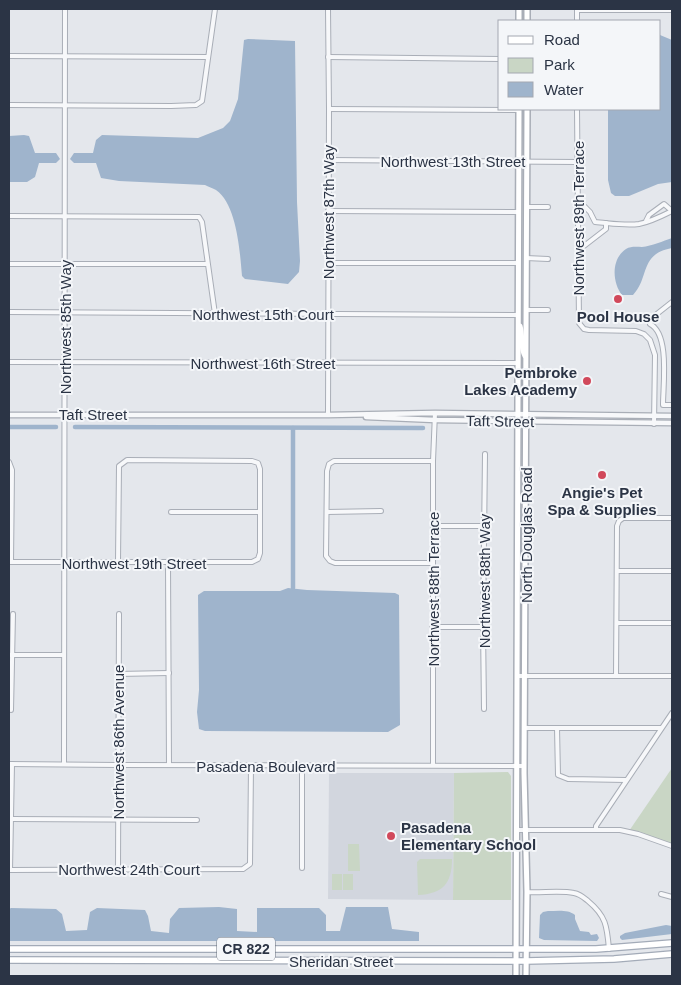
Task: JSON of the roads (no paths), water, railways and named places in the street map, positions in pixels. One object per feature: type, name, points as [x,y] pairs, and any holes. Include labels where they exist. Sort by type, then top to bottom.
[{"type":"main road","name":"North Douglas Road","points":[[516,976],[519,110]]},
{"type":"main road","name":"North Douglas Road","points":[[526,976],[527,892],[524,830],[524,766],[527,110]]},
{"type":"main road","points":[[518,318],[522,333],[522,351],[526,357]]},
{"type":"main road","name":"Sheridan Street","points":[[9,949],[609,949],[672,944]]},
{"type":"main road","name":"Sheridan Street","points":[[9,960],[526,961],[614,959],[672,954]]},
{"type":"street","name":"Northwest 85th Way","points":[[64,9],[64,764]]},
{"type":"street","points":[[9,105],[196,105],[202,101],[215,9]]},
{"type":"street","name":"Northwest 87th Way","points":[[328,9],[328,415]]},
{"type":"street","points":[[577,9],[672,10]]},
{"type":"street","points":[[9,56],[208,56]]},
{"type":"street","points":[[328,57],[498,59]]},
{"type":"street","points":[[329,109],[498,110]]},
{"type":"street","name":"Northwest 89th Terrace","points":[[577,110],[579,320],[581,326],[589,330],[632,331],[644,334]]},
{"type":"street","name":"Northwest 13th Street","points":[[329,160],[577,162]]},
{"type":"street","points":[[579,205],[583,205],[590,212],[595,222],[606,223],[639,224],[672,211],[664,204],[649,215],[646,221]]},
{"type":"street","points":[[527,207],[548,207]]},
{"type":"street","points":[[328,211],[519,212]]},
{"type":"street","points":[[9,216],[199,217],[202,222],[215,314]]},
{"type":"street","points":[[579,246],[584,246],[606,229],[606,223]]},
{"type":"street","points":[[526,258],[548,259]]},
{"type":"street","points":[[328,263],[518,263]]},
{"type":"street","points":[[9,264],[208,264]]},
{"type":"street","points":[[654,424],[655,351],[652,343],[644,334],[653,317],[672,302]]},
{"type":"street","points":[[526,310],[548,310]]},
{"type":"street","name":"Northwest 15th Court","points":[[9,312],[327,314],[518,318]]},
{"type":"street","points":[[650,324],[658,331],[664,354],[663,405],[672,405]]},
{"type":"street","name":"Northwest 16th Street","points":[[9,362],[518,363]]},
{"type":"street","name":"Taft Street","points":[[9,414],[328,415],[435,413],[672,416]]},
{"type":"street","name":"Northwest 88th Terrace","points":[[433,765],[432,564],[435,413]]},
{"type":"street","name":"Taft Street","points":[[328,415],[435,420],[672,423]]},
{"type":"street","name":"Northwest 88th Way","points":[[484,708],[483,526],[485,454]]},
{"type":"street","points":[[118,562],[119,466],[121,464],[127,460],[252,461],[258,463],[260,469],[260,512],[171,512]]},
{"type":"street","points":[[432,564],[335,563],[326,556],[327,471],[329,464],[334,461],[433,461]]},
{"type":"street","points":[[9,462],[12,470],[10,562]]},
{"type":"street","points":[[327,512],[382,511]]},
{"type":"street","name":"Northwest 19th Street","points":[[10,562],[252,562],[258,559],[260,553],[260,512]]},
{"type":"street","points":[[616,676],[617,526],[622,518],[672,518]]},
{"type":"street","points":[[433,526],[483,526]]},
{"type":"street","points":[[168,563],[169,766]]},
{"type":"street","points":[[616,571],[672,571]]},
{"type":"street","points":[[11,710],[10,655],[13,614]]},
{"type":"street","name":"Northwest 86th Avenue","points":[[118,869],[119,614]]},
{"type":"street","points":[[617,623],[672,623]]},
{"type":"street","points":[[432,627],[483,627]]},
{"type":"street","points":[[10,655],[64,655]]},
{"type":"street","points":[[118,674],[169,673]]},
{"type":"street","points":[[517,676],[672,676]]},
{"type":"street","points":[[596,830],[596,826],[672,713]]},
{"type":"street","points":[[525,728],[662,728]]},
{"type":"street","points":[[558,728],[558,775],[568,779],[626,780]]},
{"type":"street","points":[[10,870],[11,764]]},
{"type":"street","name":"Pasadena Boulevard","points":[[11,764],[117,766],[524,766]]},
{"type":"street","name":"Northwest 24th Court","points":[[10,870],[243,869],[248,867],[250,864],[251,766]]},
{"type":"street","points":[[302,766],[302,868]]},
{"type":"street","points":[[11,819],[197,820]]},
{"type":"street","points":[[516,830],[629,831],[672,846]]},
{"type":"street","points":[[527,892],[574,893],[581,896],[596,908],[604,919],[608,933],[609,949]]},
{"type":"street","points":[[661,894],[672,897]]},
{"type":"water","points":[[661,35],[672,40],[672,182],[658,184],[629,196],[615,196],[611,193],[608,180],[608,110],[661,110]]},
{"type":"water","points":[[244,40],[295,41],[297,202],[300,261],[299,272],[288,284],[245,279],[242,276],[233,217],[229,206],[215,189],[205,185],[119,181],[101,178],[96,163],[74,163],[70,159],[74,153],[93,153],[96,140],[102,135],[198,138],[223,128],[230,121],[238,99]]},
{"type":"water","points":[[9,136],[29,136],[35,153],[56,153],[60,159],[56,163],[39,163],[35,177],[27,182],[9,182]]},
{"type":"water","points":[[672,238],[672,248],[654,255],[646,267],[642,281],[633,295],[622,295],[616,284],[615,277],[616,265],[621,253],[630,247],[650,246]]},
{"type":"water","points":[[288,588],[395,593],[399,595],[400,725],[388,732],[205,731],[199,729],[197,712],[199,690],[198,595],[204,591],[280,591]]},
{"type":"water","points":[[219,907],[237,909],[237,931],[257,932],[257,908],[319,908],[326,915],[326,931],[340,931],[346,907],[388,907],[392,929],[419,932],[419,941],[9,941],[9,909],[11,908],[56,909],[62,914],[66,931],[87,930],[90,912],[97,908],[145,910],[151,931],[169,933],[170,919],[179,908]]},
{"type":"water","points":[[548,911],[572,913],[575,915],[580,931],[589,932],[591,935],[597,934],[599,938],[597,941],[544,940],[539,938],[540,915]]},
{"type":"water","points":[[666,925],[672,926],[672,934],[622,940],[620,938],[625,933]]},
{"type":"waterway","points":[[9,427],[56,427]]},
{"type":"waterway","points":[[75,427],[423,428]]},
{"type":"waterway","points":[[293,428],[293,588]]},
{"type":"place","name":"Pool House","points":[[618,299]]},
{"type":"place","name":"Pembroke Lakes Academy","points":[[587,381]]},
{"type":"place","name":"Angie's Pet Spa & Supplies","points":[[602,475]]},
{"type":"place","name":"Pasadena Elementary School","points":[[391,836]]}]
